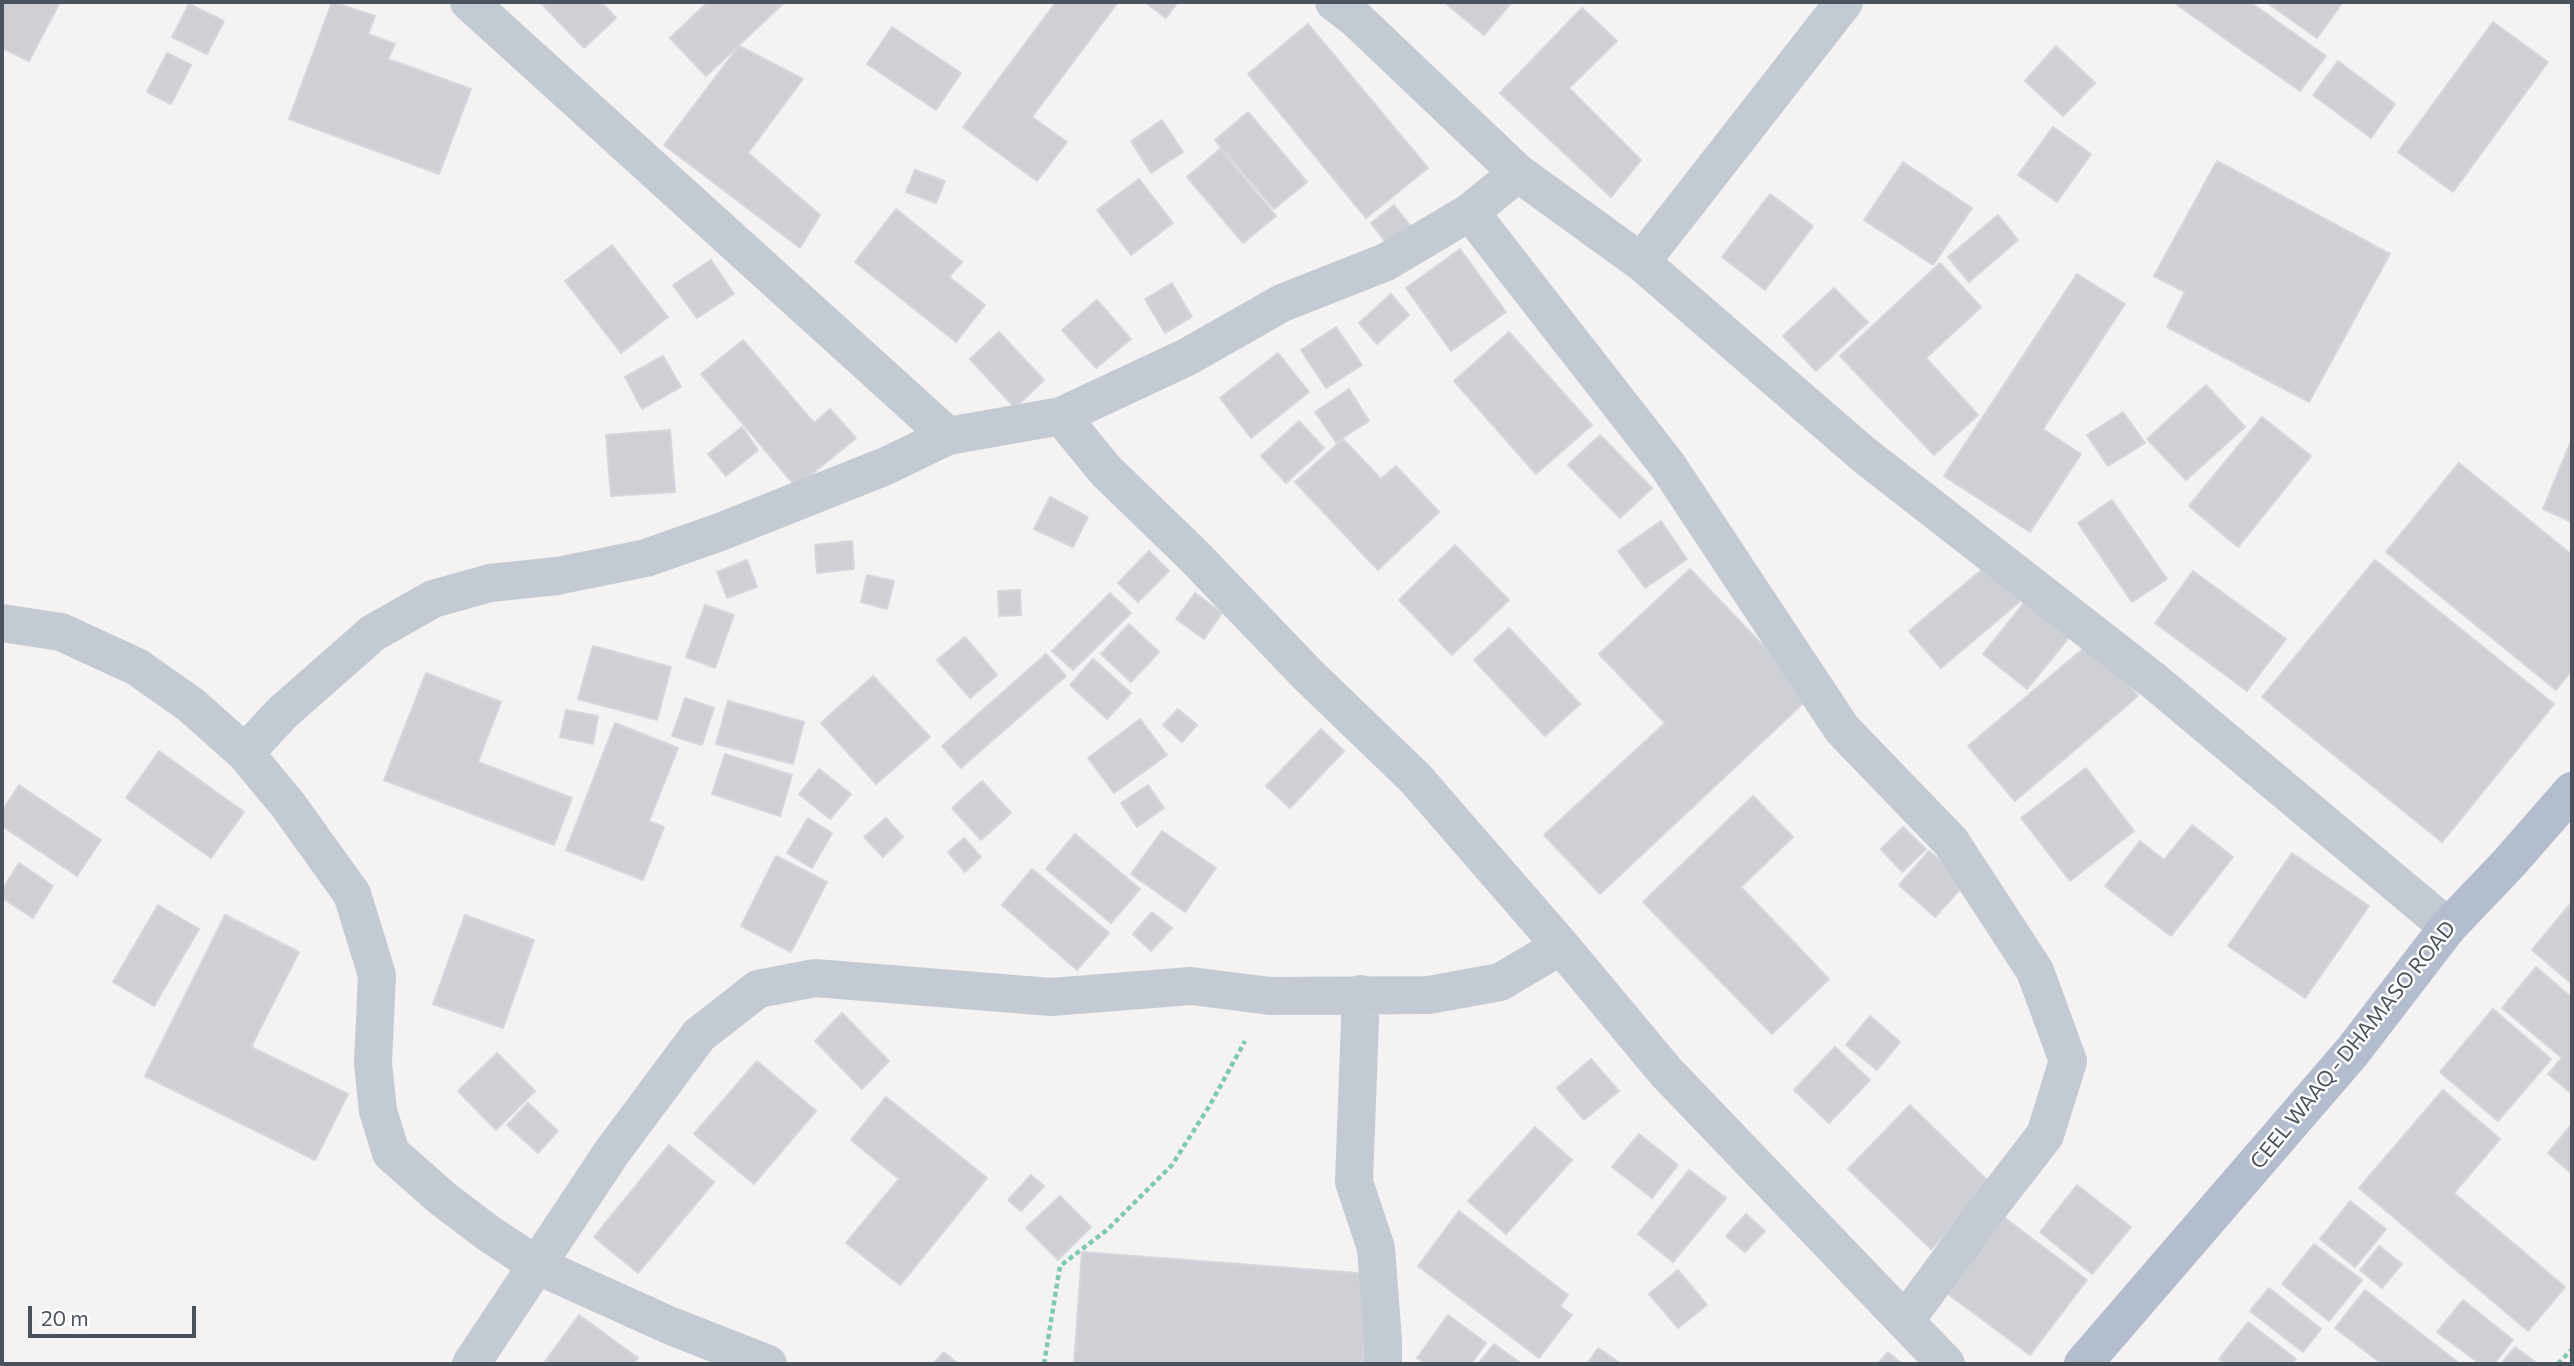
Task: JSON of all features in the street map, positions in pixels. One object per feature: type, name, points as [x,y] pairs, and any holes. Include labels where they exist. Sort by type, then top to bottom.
[{"type":"main road","name":"CEEL WAAQ - DHAMASO ROAD","points":[[2083,1364],[2352,1052],[2448,926],[2572,792]]},
{"type":"street","points":[[470,2],[948,436]]},
{"type":"street","points":[[1334,2],[1356,19],[1518,173],[1641,262],[1863,454],[2154,681],[2448,926]]},
{"type":"street","points":[[1641,262],[1844,2]]},
{"type":"street","points":[[245,753],[282,713],[373,633],[433,599],[490,583],[557,576],[646,558],[720,532],[886,466],[948,436],[1060,416],[1187,358],[1282,303],[1386,262],[1470,212],[1518,173]]},
{"type":"street","points":[[1470,212],[1668,466],[1842,729],[1951,842],[2035,971],[2068,1061],[2045,1135],[1905,1321]]},
{"type":"street","points":[[1060,416],[1106,471],[1195,557],[1307,674],[1416,779],[1666,1072],[1947,1364]]},
{"type":"street","points":[[2,623],[61,632],[137,667],[191,705],[245,753],[288,806],[352,894],[377,975],[373,1063],[378,1111],[391,1153],[442,1198],[538,1266],[671,1326],[768,1364]]},
{"type":"street","points":[[471,1364],[612,1152],[699,1035],[758,989],[814,978],[1051,997],[1191,986],[1270,996],[1429,995],[1500,982],[1561,946]]},
{"type":"street","points":[[1361,994],[1354,1182],[1376,1248],[1383,1341],[1382,1364]]},
{"type":"path","points":[[1044,1364],[1060,1266],[1107,1230],[1172,1165],[1210,1105],[1270,996]]},
{"type":"path","points":[[2558,1364],[2572,1349]]},
{"type":"building","points":[[2,2],[60,2],[29,61],[2,48]]},
{"type":"building","points":[[332,2],[375,16],[368,34],[395,44],[388,59],[471,89],[439,174],[289,119]]},
{"type":"building","points":[[540,2],[601,2],[616,18],[584,48]]},
{"type":"building","points":[[708,2],[785,2],[706,76],[670,38]]},
{"type":"building","points":[[1056,2],[1118,2],[1032,117],[1067,142],[1037,181],[963,127]]},
{"type":"building","points":[[1145,2],[1178,2],[1166,18]]},
{"type":"building","points":[[1444,2],[1512,2],[1484,35]]},
{"type":"building","points":[[2179,2],[2250,2],[2326,56],[2300,91],[2177,5]]},
{"type":"building","points":[[2266,2],[2343,2],[2317,38]]},
{"type":"building","points":[[189,4],[224,21],[207,54],[172,37]]},
{"type":"building","points":[[1582,8],[1617,41],[1569,88],[1641,160],[1611,197],[1500,93]]},
{"type":"building","points":[[2493,22],[2548,62],[2453,192],[2398,152]]},
{"type":"building","points":[[1308,24],[1428,168],[1366,218],[1248,74]]},
{"type":"building","points":[[892,27],[961,73],[936,110],[867,64]]},
{"type":"building","points":[[739,46],[803,79],[748,153],[820,215],[800,248],[664,145]]},
{"type":"building","points":[[2056,46],[2095,83],[2063,116],[2025,81]]},
{"type":"building","points":[[167,53],[191,65],[171,104],[147,92]]},
{"type":"building","points":[[2338,61],[2395,104],[2371,138],[2313,95]]},
{"type":"building","points":[[1248,112],[1307,182],[1274,209],[1215,140]]},
{"type":"building","points":[[1162,120],[1183,152],[1151,173],[1131,141]]},
{"type":"building","points":[[2053,127],[2091,154],[2057,202],[2018,175]]},
{"type":"building","points":[[1220,149],[1276,216],[1243,243],[1187,177]]},
{"type":"building","points":[[2217,161],[2390,254],[2309,402],[2167,327],[2185,292],[2154,276]]},
{"type":"building","points":[[1903,162],[1972,208],[1933,265],[1864,220]]},
{"type":"building","points":[[915,170],[945,181],[936,203],[906,192]]},
{"type":"building","points":[[1139,179],[1173,223],[1131,255],[1097,210]]},
{"type":"building","points":[[1770,194],[1813,226],[1765,290],[1722,257]]},
{"type":"building","points":[[1394,205],[1413,229],[1390,248],[1371,223]]},
{"type":"building","points":[[896,209],[962,262],[949,277],[985,305],[956,342],[855,262]]},
{"type":"building","points":[[1998,215],[2018,240],[1969,282],[1948,257]]},
{"type":"building","points":[[612,245],[668,317],[621,353],[565,281]]},
{"type":"building","points":[[1460,249],[1506,312],[1451,351],[1406,288]]},
{"type":"building","points":[[711,260],[734,294],[697,318],[673,285]]},
{"type":"building","points":[[1940,263],[1981,307],[1926,358],[1978,415],[1934,455],[1840,356]]},
{"type":"building","points":[[2077,274],[2125,304],[2043,429],[2081,454],[2030,532],[1944,476]]},
{"type":"building","points":[[1172,283],[1192,317],[1165,333],[1145,299]]},
{"type":"building","points":[[1834,288],[1868,322],[1816,371],[1783,336]]},
{"type":"building","points":[[1391,294],[1409,315],[1377,344],[1359,323]]},
{"type":"building","points":[[1097,300],[1131,339],[1096,368],[1062,330]]},
{"type":"building","points":[[1336,327],[1362,365],[1326,388],[1301,350]]},
{"type":"building","points":[[999,332],[1044,380],[1015,408],[970,359]]},
{"type":"building","points":[[1509,332],[1592,425],[1536,474],[1454,381]]},
{"type":"building","points":[[743,340],[814,423],[830,409],[856,438],[796,487],[701,374]]},
{"type":"building","points":[[1278,353],[1309,392],[1251,438],[1220,398]]},
{"type":"building","points":[[663,356],[681,387],[642,409],[625,377]]},
{"type":"building","points":[[2206,385],[2245,427],[2186,480],[2147,439]]},
{"type":"building","points":[[1349,389],[1369,421],[1336,442],[1315,412]]},
{"type":"building","points":[[2123,412],[2145,443],[2108,466],[2087,435]]},
{"type":"building","points":[[2262,417],[2311,456],[2238,547],[2189,506]]},
{"type":"building","points":[[1299,421],[1324,448],[1286,483],[1261,456]]},
{"type":"building","points":[[742,427],[758,450],[726,476],[708,454]]},
{"type":"building","points":[[670,430],[675,492],[611,496],[606,435]]},
{"type":"building","points":[[1600,435],[1652,488],[1620,518],[1568,465]]},
{"type":"building","points":[[1343,439],[1381,479],[1396,466],[1439,512],[1378,570],[1295,482]]},
{"type":"building","points":[[2572,439],[2572,522],[2543,509]]},
{"type":"building","points":[[2459,463],[2572,555],[2572,670],[2556,690],[2386,552]]},
{"type":"building","points":[[1050,497],[1088,517],[1073,547],[1034,529]]},
{"type":"building","points":[[2112,500],[2167,579],[2132,602],[2078,523]]},
{"type":"building","points":[[1661,521],[1687,559],[1645,588],[1618,551]]},
{"type":"building","points":[[852,541],[854,569],[817,573],[815,545]]},
{"type":"building","points":[[1455,545],[1509,600],[1452,655],[1399,600]]},
{"type":"building","points":[[1149,551],[1169,571],[1138,602],[1118,583]]},
{"type":"building","points":[[747,560],[757,587],[727,598],[717,572]]},
{"type":"building","points":[[2375,560],[2554,704],[2442,842],[2262,697]]},
{"type":"building","points":[[1992,561],[2024,598],[1941,668],[1909,631]]},
{"type":"building","points":[[1690,569],[1811,696],[1600,894],[1544,835],[1665,723],[1599,654]]},
{"type":"building","points":[[2193,571],[2286,639],[2247,691],[2155,623]]},
{"type":"building","points":[[867,575],[894,581],[887,609],[861,602]]},
{"type":"building","points":[[2035,589],[2079,625],[2027,689],[1983,654]]},
{"type":"building","points":[[1020,590],[1021,615],[999,616],[998,591]]},
{"type":"building","points":[[1110,593],[1131,613],[1073,670],[1052,651]]},
{"type":"building","points":[[1195,593],[1222,613],[1204,639],[1176,619]]},
{"type":"building","points":[[705,605],[734,615],[715,668],[686,657]]},
{"type":"building","points":[[1129,624],[1159,652],[1131,682],[1101,654]]},
{"type":"building","points":[[1509,628],[1580,704],[1545,736],[1474,660]]},
{"type":"building","points":[[965,637],[997,675],[970,698],[937,660]]},
{"type":"building","points":[[2091,642],[2138,696],[2015,801],[1968,746]]},
{"type":"building","points":[[593,646],[671,667],[657,720],[578,699]]},
{"type":"building","points":[[1046,654],[1066,676],[961,768],[942,746]]},
{"type":"building","points":[[1093,659],[1131,693],[1107,719],[1070,685]]},
{"type":"building","points":[[426,673],[501,702],[478,762],[572,798],[554,845],[384,780]]},
{"type":"building","points":[[873,676],[930,737],[876,784],[821,723]]},
{"type":"building","points":[[685,698],[714,708],[702,745],[672,736]]},
{"type":"building","points":[[728,701],[804,722],[793,764],[716,744]]},
{"type":"building","points":[[1178,709],[1197,725],[1182,742],[1163,725]]},
{"type":"building","points":[[566,710],[598,716],[593,744],[560,737]]},
{"type":"building","points":[[1140,719],[1167,755],[1114,793],[1088,758]]},
{"type":"building","points":[[615,723],[678,748],[649,821],[664,827],[643,880],[566,850]]},
{"type":"building","points":[[1321,729],[1344,751],[1290,808],[1266,786]]},
{"type":"building","points":[[159,751],[244,812],[211,858],[126,798]]},
{"type":"building","points":[[725,754],[792,775],[780,816],[712,794]]},
{"type":"building","points":[[2086,768],[2134,831],[2070,881],[2021,818]]},
{"type":"building","points":[[819,769],[851,794],[830,819],[799,794]]},
{"type":"building","points":[[982,781],[1011,813],[981,840],[952,808]]},
{"type":"building","points":[[19,785],[101,840],[77,876],[2,826],[2,811]]},
{"type":"building","points":[[1148,785],[1164,808],[1137,827],[1121,803]]},
{"type":"building","points":[[1753,796],[1793,837],[1741,887],[1829,979],[1772,1034],[1643,902]]},
{"type":"building","points":[[808,818],[832,833],[812,868],[787,853]]},
{"type":"building","points":[[886,818],[903,837],[883,857],[864,837]]},
{"type":"building","points":[[2192,825],[2233,857],[2171,936],[2105,886],[2140,841],[2164,860]]},
{"type":"building","points":[[1903,827],[1926,849],[1902,872],[1881,849]]},
{"type":"building","points":[[1162,831],[1216,868],[1185,912],[1131,874]]},
{"type":"building","points":[[1075,834],[1140,889],[1111,923],[1046,869]]},
{"type":"building","points":[[964,838],[981,857],[965,872],[948,852]]},
{"type":"building","points":[[1929,851],[1966,883],[1935,917],[1899,885]]},
{"type":"building","points":[[2292,853],[2369,906],[2305,998],[2228,946]]},
{"type":"building","points":[[776,856],[827,882],[791,952],[741,926]]},
{"type":"building","points":[[19,863],[53,886],[33,918],[2,898],[2,890]]},
{"type":"building","points":[[1032,869],[1109,933],[1077,970],[1002,905]]},
{"type":"building","points":[[2572,902],[2572,984],[2532,950]]},
{"type":"building","points":[[158,905],[199,929],[154,1006],[113,982]]},
{"type":"building","points":[[1152,912],[1172,928],[1151,951],[1133,934]]},
{"type":"building","points":[[225,915],[299,952],[251,1047],[348,1094],[315,1160],[145,1076]]},
{"type":"building","points":[[465,915],[534,940],[503,1028],[433,1004]]},
{"type":"building","points":[[2536,967],[2572,998],[2572,1094],[2548,1074],[2562,1058],[2502,1008]]},
{"type":"building","points":[[2493,1009],[2551,1059],[2498,1121],[2440,1072]]},
{"type":"building","points":[[842,1013],[889,1061],[862,1089],[815,1041]]},
{"type":"building","points":[[1870,1016],[1900,1042],[1877,1070],[1846,1045]]},
{"type":"building","points":[[1835,1047],[1870,1080],[1829,1123],[1794,1090]]},
{"type":"building","points":[[497,1053],[535,1091],[496,1130],[458,1091]]},
{"type":"building","points":[[1591,1059],[1619,1091],[1584,1120],[1557,1088]]},
{"type":"building","points":[[757,1061],[816,1111],[754,1184],[694,1134]]},
{"type":"building","points":[[2443,1090],[2500,1139],[2454,1193],[2565,1287],[2528,1331],[2359,1188]]},
{"type":"building","points":[[886,1097],[987,1178],[900,1285],[846,1243],[899,1179],[851,1140]]},
{"type":"building","points":[[528,1103],[558,1131],[538,1153],[507,1125]]},
{"type":"building","points":[[1910,1105],[1993,1186],[1931,1249],[1848,1169]]},
{"type":"building","points":[[2572,1124],[2572,1174],[2548,1153]]},
{"type":"building","points":[[1535,1127],[1572,1160],[1506,1234],[1468,1201]]},
{"type":"building","points":[[1639,1134],[1678,1165],[1652,1198],[1612,1167]]},
{"type":"building","points":[[669,1145],[714,1182],[638,1273],[594,1237]]},
{"type":"building","points":[[1689,1170],[1726,1198],[1673,1262],[1638,1234]]},
{"type":"building","points":[[1031,1175],[1044,1186],[1021,1211],[1008,1200]]},
{"type":"building","points":[[2077,1185],[2131,1227],[2092,1274],[2040,1232]]},
{"type":"building","points":[[1060,1196],[1091,1227],[1058,1260],[1026,1228]]},
{"type":"building","points":[[2350,1201],[2386,1229],[2355,1267],[2320,1239]]},
{"type":"building","points":[[1459,1211],[1568,1295],[1560,1306],[1572,1315],[1539,1358],[1418,1266]]},
{"type":"building","points":[[1746,1214],[1765,1231],[1745,1252],[1726,1236]]},
{"type":"building","points":[[2001,1215],[2087,1280],[2030,1355],[1944,1291]]},
{"type":"building","points":[[2314,1244],[2362,1280],[2329,1321],[2282,1284]]},
{"type":"building","points":[[2379,1246],[2402,1264],[2382,1288],[2360,1270]]},
{"type":"building","points":[[1082,1252],[1370,1274],[1363,1364],[1074,1364]]},
{"type":"building","points":[[1678,1270],[1707,1305],[1678,1328],[1649,1294]]},
{"type":"building","points":[[2269,1288],[2321,1329],[2303,1352],[2250,1311]]},
{"type":"building","points":[[2365,1290],[2460,1364],[2382,1364],[2335,1328]]},
{"type":"building","points":[[2463,1300],[2513,1340],[2494,1364],[2480,1364],[2437,1332]]},
{"type":"building","points":[[579,1315],[638,1358],[633,1364],[543,1364]]},
{"type":"building","points":[[1448,1315],[1486,1343],[1471,1364],[1426,1364],[1417,1358]]},
{"type":"building","points":[[2248,1322],[2296,1359],[2292,1364],[2227,1364],[2219,1359]]},
{"type":"building","points":[[1494,1344],[1522,1364],[1478,1364]]},
{"type":"building","points":[[2515,1347],[2538,1364],[2501,1364]]},
{"type":"building","points":[[1598,1348],[1622,1364],[1587,1364]]},
{"type":"building","points":[[944,1352],[958,1364],[933,1364]]},
{"type":"building","points":[[1888,1352],[1902,1364],[1878,1364]]}]
